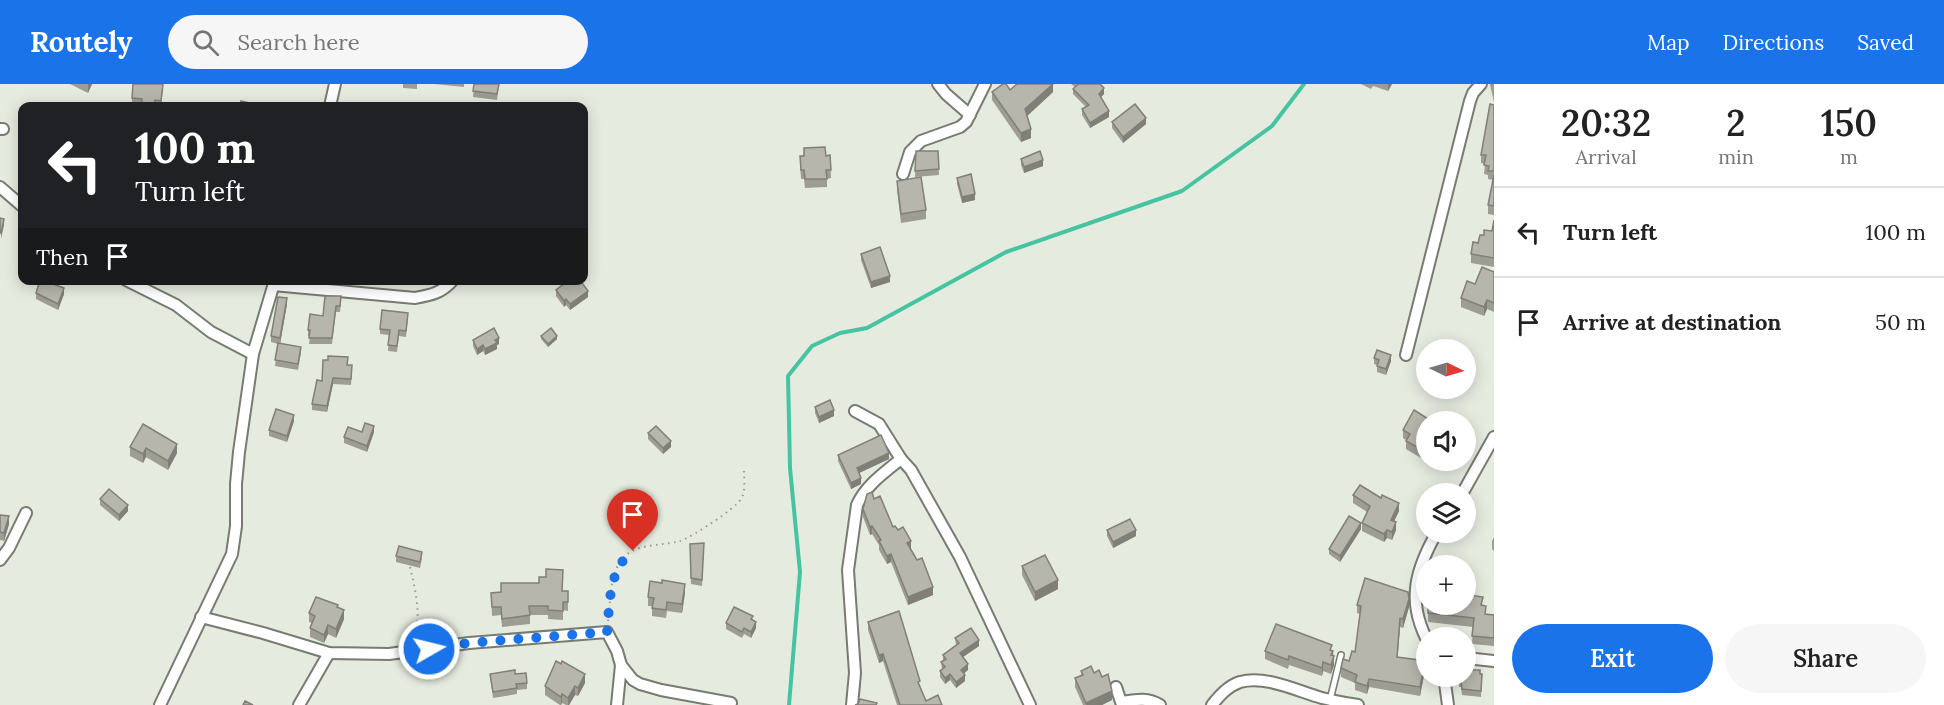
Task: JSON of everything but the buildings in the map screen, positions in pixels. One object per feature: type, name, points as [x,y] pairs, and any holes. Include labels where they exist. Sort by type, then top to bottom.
[{"type":"street","points":[[331,102],[334,84]]},
{"type":"street","points":[[938,84],[970,115]]},
{"type":"street","points":[[903,174],[910,152],[921,141],[960,127],[966,122],[986,84]]},
{"type":"street","points":[[1406,355],[1470,101],[1473,93],[1481,84]]},
{"type":"street","points":[[0,187],[18,203]]},
{"type":"street","points":[[149,285],[211,332],[253,354]]},
{"type":"street","points":[[160,705],[232,554],[236,526],[239,452],[253,354],[273,285]]},
{"type":"street","points":[[293,285],[415,298],[434,295],[448,285]]},
{"type":"street","points":[[855,411],[879,424],[901,459],[911,470],[960,557],[1030,705]]},
{"type":"street","points":[[1468,483],[1493,441]]},
{"type":"street","points":[[852,705],[855,673],[848,570],[857,505],[869,487],[901,459]]},
{"type":"street","points":[[0,560],[9,548],[26,513]]},
{"type":"street","points":[[1421,627],[1415,596],[1423,558],[1431,543]]},
{"type":"street","points":[[201,617],[329,653],[373,654],[469,643],[607,632],[621,665],[617,705]]},
{"type":"street","points":[[299,705],[329,653]]},
{"type":"street","points":[[1476,659],[1494,661]]},
{"type":"street","points":[[621,665],[633,680],[644,687],[690,700],[730,703]]},
{"type":"street","points":[[1212,705],[1225,690],[1239,682],[1250,680],[1280,684],[1330,700],[1358,705]]},
{"type":"street","points":[[1116,687],[1121,702],[1143,699],[1152,700],[1160,705]]},
{"type":"street","points":[[1446,687],[1448,705]]},
{"type":"lane","points":[[1330,700],[1341,655]]},
{"type":"path","points":[[607,632],[613,578],[623,558],[633,551],[681,540],[711,523],[741,499],[745,488],[744,471]]},
{"type":"path","points":[[409,651],[417,629],[419,612],[410,567]]},
{"type":"waterway","points":[[789,705],[800,572],[790,468],[788,376],[812,346],[840,333],[867,328],[1006,252],[1182,191],[1272,126],[1304,84]]},
{"type":"route","points":[[429,649],[469,643],[607,632],[613,578],[623,558],[633,551]]}]
